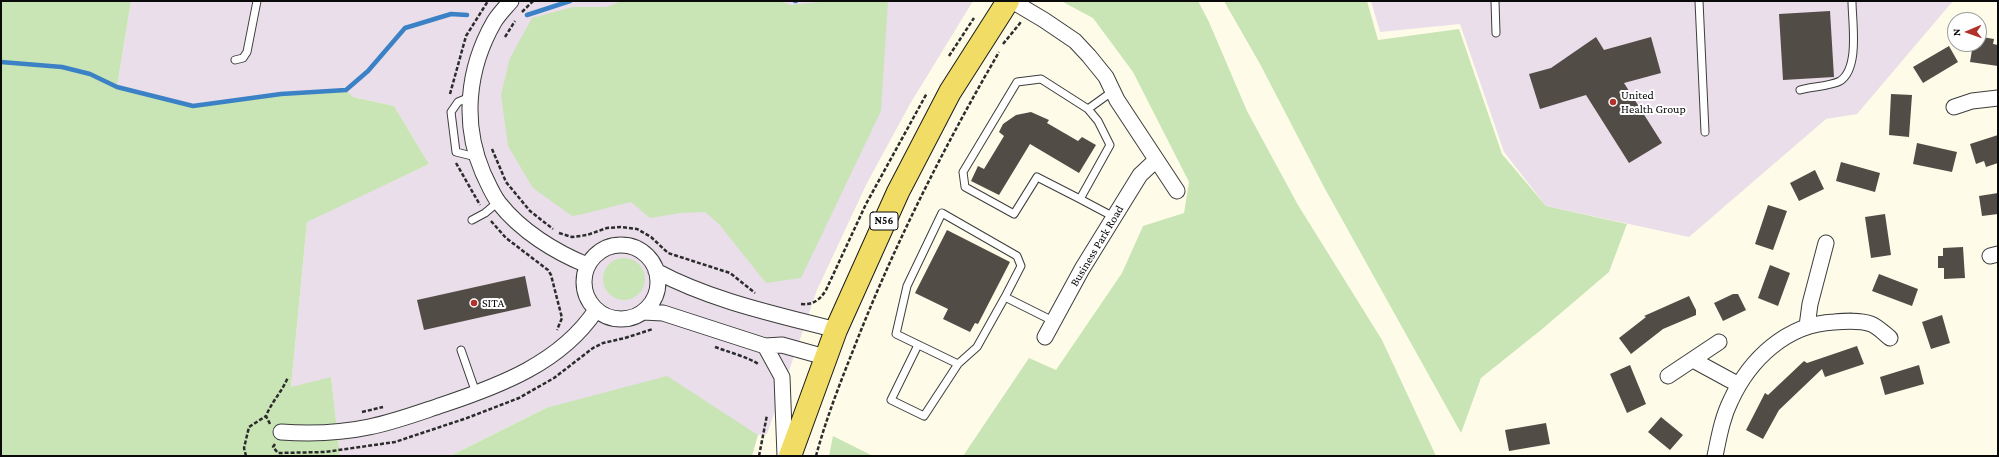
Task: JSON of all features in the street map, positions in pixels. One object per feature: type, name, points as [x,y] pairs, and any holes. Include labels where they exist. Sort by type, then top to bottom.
[{"type":"main road","name":"N56","points":[[790,456],[836,330],[898,192],[946,99],[1008,1]]},
{"type":"street","points":[[511,1],[494,21],[478,56],[471,83],[470,129],[476,157],[498,202],[520,224],[540,240],[573,259],[587,265]]},
{"type":"street","points":[[1012,1],[1075,41],[1106,77],[1113,91],[1177,191]]},
{"type":"street","points":[[1954,107],[1972,101],[1998,98]]},
{"type":"street","name":"Business Park Road","points":[[1045,337],[1140,175],[1156,160]]},
{"type":"street","points":[[1807,326],[1810,304],[1826,243]]},
{"type":"street","points":[[620,244],[636,248],[643,252],[653,264],[658,282],[656,293],[651,303],[643,312],[632,317],[619,319],[607,317],[596,310],[586,297],[584,289],[584,272],[587,265],[598,252],[604,248],[620,244]]},
{"type":"street","points":[[656,271],[682,285],[736,304],[836,330]]},
{"type":"street","points":[[281,432],[308,434],[368,428],[476,394],[502,383],[544,361],[573,337],[589,321],[596,310]]},
{"type":"street","points":[[643,312],[663,313],[765,346],[782,345],[825,357]]},
{"type":"street","points":[[1715,456],[1721,426],[1730,401],[1739,385],[1760,356],[1781,339],[1807,326],[1825,322],[1849,321],[1871,324],[1890,338]]},
{"type":"street","points":[[1668,376],[1719,342]]},
{"type":"street","points":[[765,346],[782,377],[785,456]]},
{"type":"street","points":[[1693,360],[1739,385]]},
{"type":"lane","points":[[235,60],[242,58],[247,52],[257,1]]},
{"type":"lane","points":[[1495,1],[1496,33]]},
{"type":"lane","points":[[1700,1],[1705,132]]},
{"type":"lane","points":[[1800,90],[1839,82],[1848,74],[1853,60],[1852,1]]},
{"type":"lane","points":[[1080,199],[1110,144],[1098,121],[1088,109],[1041,80],[1017,82],[962,172],[965,188],[1014,214],[1036,177],[1114,217]]},
{"type":"lane","points":[[1088,109],[1113,91]]},
{"type":"lane","points":[[470,97],[458,102],[450,112],[456,152],[476,157]]},
{"type":"lane","points":[[472,220],[485,213],[498,202]]},
{"type":"lane","points":[[918,345],[891,400],[924,416],[958,364],[977,347],[1005,297],[1020,266],[1017,256],[942,213],[907,286],[896,334],[958,364]]},
{"type":"lane","points":[[1005,297],[1053,322]]},
{"type":"lane","points":[[461,350],[476,394]]},
{"type":"path","points":[[520,15],[533,1]]},
{"type":"path","points":[[816,456],[841,381],[867,314],[903,232],[964,114],[1004,44],[1014,33],[1028,10]]},
{"type":"path","points":[[946,61],[976,14]]},
{"type":"path","points":[[502,41],[516,19]]},
{"type":"path","points":[[797,304],[807,304],[821,298],[866,204],[931,87]]},
{"type":"path","points":[[491,146],[506,182],[530,211],[557,232],[572,237],[587,235],[607,228],[621,227],[637,229],[651,237],[668,253],[730,273],[756,294],[761,295]]},
{"type":"path","points":[[456,152],[456,165],[485,213],[506,238],[548,270],[551,275],[562,318],[556,332]]},
{"type":"path","points":[[752,359],[762,368]]},
{"type":"path","points":[[246,456],[244,448],[249,426],[266,416],[272,402],[283,389],[288,377]]},
{"type":"path","points":[[355,413],[384,406]]},
{"type":"path","points":[[759,456],[769,408]]},
{"type":"path","points":[[266,416],[272,428],[281,432]]},
{"type":"shaded area","points":[[131,1],[973,1],[910,104],[867,183],[817,290],[767,434],[758,435],[546,408],[450,456],[340,456],[331,378],[291,388],[307,221],[429,164],[394,106],[353,97],[234,101],[193,106],[117,87]]},
{"type":"shaded area","points":[[1371,1],[1953,1],[1857,114],[1826,119],[1689,237],[1546,206],[1504,152],[1460,24],[1380,32]]},
{"type":"green space","points":[[1,1],[131,1],[117,87],[193,106],[281,94],[346,90],[353,97],[394,106],[429,164],[307,222],[291,387],[331,377],[340,456],[1,456]]},
{"type":"green space","points":[[622,1],[780,1],[791,5],[829,1],[888,1],[881,111],[801,278],[766,283],[719,224],[705,212],[680,213],[650,218],[631,202],[572,216],[533,188],[508,146],[501,95],[510,58],[532,18],[573,7],[606,7]]},
{"type":"green space","points":[[1061,1],[1198,1],[1209,22],[1247,111],[1298,205],[1382,340],[1436,456],[963,456],[1029,358],[1056,370],[1122,273],[1143,226],[1184,213],[1189,182],[1133,72],[1093,18]]},
{"type":"green space","points":[[1224,1],[1367,1],[1378,40],[1459,29],[1502,154],[1546,206],[1627,224],[1609,272],[1541,330],[1481,378],[1461,433],[1324,187],[1260,64]]},
{"type":"green space","points":[[620,258],[628,258],[636,261],[642,267],[645,279],[642,291],[636,297],[628,300],[620,300],[612,297],[606,291],[603,283],[603,275],[606,267],[612,261]]},
{"type":"green space","points":[[667,376],[758,435],[752,456],[450,456],[546,408]]},
{"type":"green space","points":[[833,436],[873,456],[829,456]]},
{"type":"building","points":[[1830,11],[1834,77],[1783,80],[1779,14]]},
{"type":"building","name":"United Health Group","points":[[1596,37],[1604,50],[1651,37],[1661,73],[1624,83],[1662,143],[1629,163],[1586,95],[1540,109],[1529,74],[1551,68]]},
{"type":"building","points":[[1987,38],[1994,39],[1993,44],[1998,45],[1998,66],[1970,62],[1972,52],[1987,52]]},
{"type":"building","points":[[1947,47],[1947,52],[1952,52],[1958,62],[1923,83],[1913,67]]},
{"type":"building","points":[[1891,94],[1912,95],[1909,137],[1889,135]]},
{"type":"building","points":[[1031,112],[1049,120],[1047,123],[1078,141],[1082,137],[1096,145],[1079,173],[1030,144],[999,195],[971,181],[978,166],[984,169],[1004,136],[999,132],[1003,124],[1016,115]]},
{"type":"building","points":[[1998,135],[1998,163],[1986,167],[1984,161],[1976,164],[1970,144]]},
{"type":"building","points":[[1917,143],[1957,152],[1952,172],[1913,164]]},
{"type":"building","points":[[1841,162],[1880,173],[1875,192],[1836,181]]},
{"type":"building","points":[[1815,170],[1824,189],[1799,201],[1790,183]]},
{"type":"building","points":[[1998,193],[1998,214],[1982,216],[1979,196]]},
{"type":"building","points":[[1768,205],[1787,211],[1773,250],[1755,244]]},
{"type":"building","points":[[1885,214],[1891,255],[1871,258],[1865,217]]},
{"type":"building","points":[[947,230],[1010,262],[978,324],[975,323],[970,332],[943,319],[948,309],[915,293]]},
{"type":"building","points":[[1963,247],[1965,278],[1944,279],[1944,268],[1938,268],[1938,256],[1943,256],[1943,248]]},
{"type":"building","points":[[1770,265],[1790,273],[1778,306],[1758,298]]},
{"type":"building","points":[[1879,274],[1918,289],[1912,306],[1872,291]]},
{"type":"building","name":"SITA","points":[[525,276],[531,306],[424,330],[417,300]]},
{"type":"building","points":[[1733,294],[1738,294],[1746,310],[1723,321],[1714,303]]},
{"type":"building","points":[[1689,296],[1696,310],[1696,315],[1663,329],[1631,354],[1619,338],[1646,317],[1644,316]]},
{"type":"building","points":[[1942,315],[1950,343],[1931,349],[1922,322]]},
{"type":"building","points":[[1857,346],[1864,364],[1825,377],[1822,369],[1779,410],[1763,439],[1746,430],[1765,393],[1768,395],[1804,361],[1807,363]]},
{"type":"building","points":[[1630,365],[1646,404],[1627,413],[1610,374]]},
{"type":"building","points":[[1919,365],[1924,384],[1885,395],[1880,377]]},
{"type":"building","points":[[1661,417],[1683,435],[1670,450],[1648,432]]},
{"type":"building","points":[[1546,423],[1550,444],[1509,451],[1505,430]]},
{"type":"waterway","points":[[527,15],[570,1]]},
{"type":"waterway","points":[[1,62],[62,67],[90,74],[117,87],[193,106],[281,94],[346,90],[368,71],[405,28],[451,14],[467,15]]},
{"type":"place","name":"United Health Group","points":[[1613,102]]},
{"type":"place","name":"SITA","points":[[474,303]]}]
